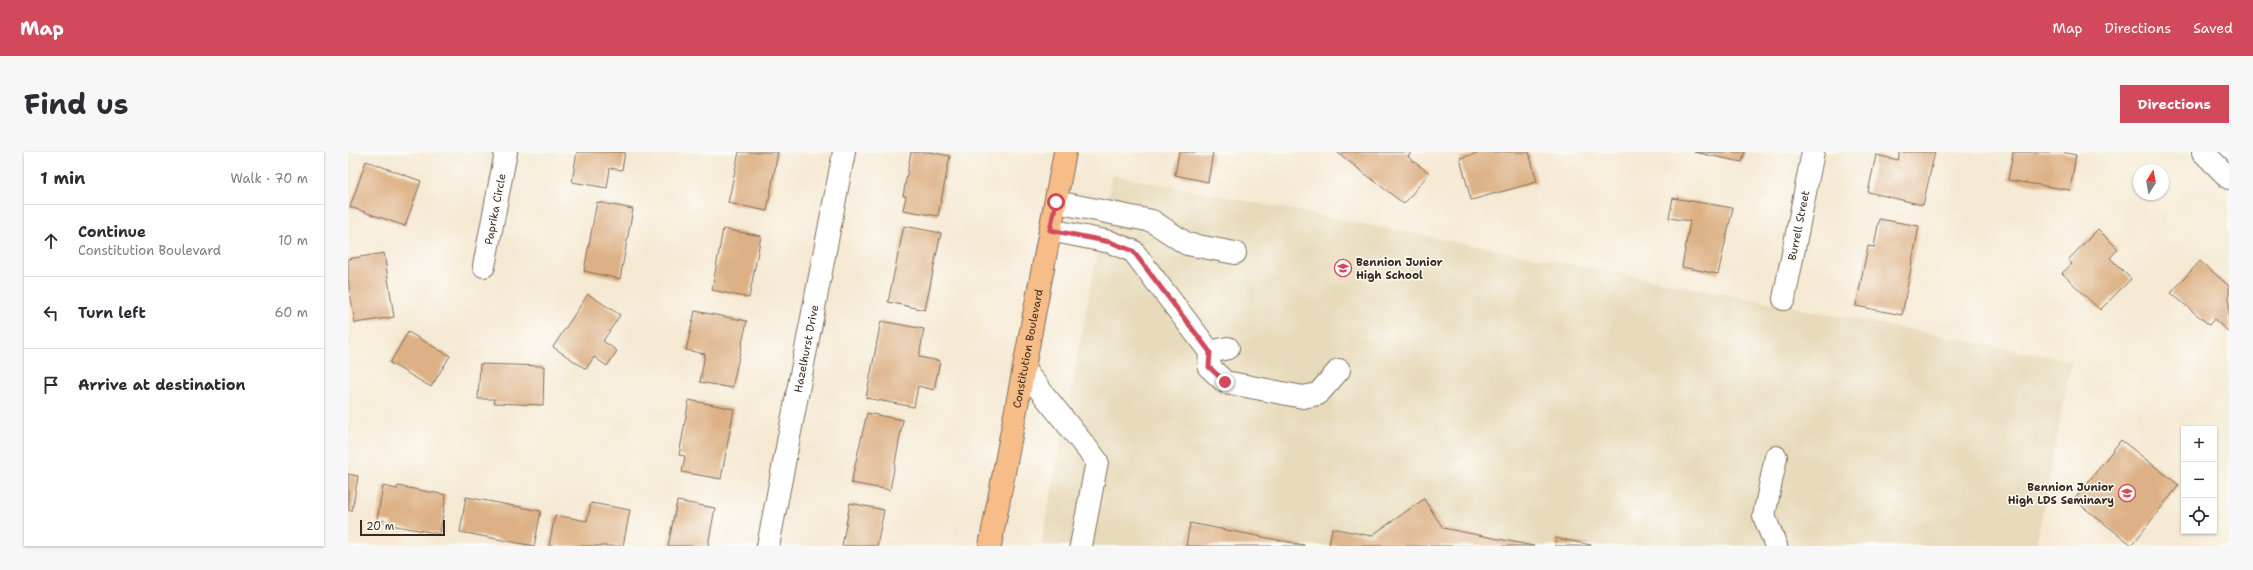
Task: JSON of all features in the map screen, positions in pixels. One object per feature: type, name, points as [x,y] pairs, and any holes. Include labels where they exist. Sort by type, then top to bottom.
[{"type":"main road","name":"Constitution Boulevard","points":[[990,546],[1065,152]]},
{"type":"street","name":"Paprika Circle","points":[[484,266],[506,152]]},
{"type":"street","name":"Hazelhurst Drive","points":[[768,546],[844,152]]},
{"type":"street","name":"Burrell Street","points":[[1784,299],[1813,152]]},
{"type":"street","points":[[2204,152],[2229,178]]},
{"type":"street","points":[[1056,202],[1152,221],[1187,244],[1234,253]]},
{"type":"street","points":[[1050,230],[1110,242],[1133,251],[1219,350],[1209,367],[1225,382],[1303,397],[1318,394],[1339,370]]},
{"type":"street","points":[[1024,370],[1097,461],[1081,546]]},
{"type":"street","points":[[1776,457],[1764,516],[1776,546]]},
{"type":"shaded area","name":"Bennion Junior High School","points":[[1112,175],[2071,361],[2036,546],[1041,546]]},
{"type":"building","points":[[577,152],[625,152],[622,170],[610,168],[607,188],[572,182]]},
{"type":"building","points":[[739,152],[778,152],[767,211],[728,203]]},
{"type":"building","points":[[911,152],[929,152],[950,156],[938,216],[903,210],[906,196],[903,196]]},
{"type":"building","points":[[1179,152],[1213,152],[1208,182],[1175,175]]},
{"type":"building","points":[[1337,152],[1411,152],[1408,157],[1429,173],[1404,204]]},
{"type":"building","points":[[1481,152],[1529,152],[1537,182],[1471,200],[1460,158]]},
{"type":"building","points":[[1694,152],[1745,152],[1742,162]]},
{"type":"building","points":[[1900,152],[1935,152],[1923,205],[1868,192],[1876,155],[1898,160]]},
{"type":"building","points":[[2013,152],[2062,152],[2076,155],[2070,190],[2008,180]]},
{"type":"building","points":[[366,161],[421,181],[405,226],[350,207]]},
{"type":"building","points":[[1673,198],[1733,208],[1718,274],[1682,267],[1690,221],[1669,218]]},
{"type":"building","points":[[597,202],[633,209],[620,279],[584,271]]},
{"type":"building","points":[[1879,219],[1919,226],[1902,315],[1856,306],[1868,246],[1874,247]]},
{"type":"building","points":[[904,226],[941,233],[925,310],[888,302]]},
{"type":"building","points":[[723,229],[761,236],[749,298],[712,290]]},
{"type":"building","points":[[2098,229],[2118,249],[2110,258],[2131,279],[2100,310],[2062,273],[2072,264],[2068,260]]},
{"type":"building","points":[[384,253],[394,317],[355,323],[348,278],[348,259]]},
{"type":"building","points":[[2200,261],[2229,286],[2229,332],[2214,319],[2209,325],[2171,293]]},
{"type":"building","points":[[588,294],[620,315],[603,341],[617,351],[607,366],[594,357],[586,369],[553,347]]},
{"type":"building","points":[[695,311],[747,321],[732,388],[700,382],[705,354],[686,350]]},
{"type":"building","points":[[881,321],[924,329],[919,357],[940,361],[934,390],[918,386],[914,407],[866,398]]},
{"type":"building","points":[[408,332],[450,356],[431,387],[390,363]]},
{"type":"building","points":[[480,364],[544,366],[543,405],[494,403],[494,399],[478,399]]},
{"type":"building","points":[[689,400],[734,409],[721,479],[682,472],[685,456],[679,455]]},
{"type":"building","points":[[867,413],[903,420],[890,490],[851,483]]},
{"type":"building","name":"Bennion Junior High LDS Seminary","points":[[2121,440],[2179,485],[2132,545],[2074,500]]},
{"type":"building","points":[[348,474],[358,476],[352,511],[348,510]]},
{"type":"building","points":[[383,486],[397,489],[398,486],[446,495],[440,534],[391,525],[392,522],[377,520]]},
{"type":"building","points":[[466,497],[541,511],[534,546],[460,532]]},
{"type":"building","points":[[1424,499],[1443,528],[1534,546],[1329,546],[1332,528],[1371,536]]},
{"type":"building","points":[[677,501],[715,508],[708,546],[668,546]]},
{"type":"building","points":[[591,503],[630,510],[623,546],[549,546],[555,515],[587,521]]},
{"type":"building","points":[[850,503],[884,510],[877,546],[842,546]]},
{"type":"building","points":[[1190,523],[1304,545],[1304,546],[1186,546]]},
{"type":"building","points":[[1556,538],[1591,545],[1591,546],[1555,546]]},
{"type":"place","name":"Bennion Junior High School","points":[[1343,268]]},
{"type":"place","name":"Bennion Junior High LDS Seminary","points":[[2127,493]]},
{"type":"route","points":[[1056,202],[1050,230],[1110,242],[1133,251],[1210,352],[1209,367],[1225,382]]}]
